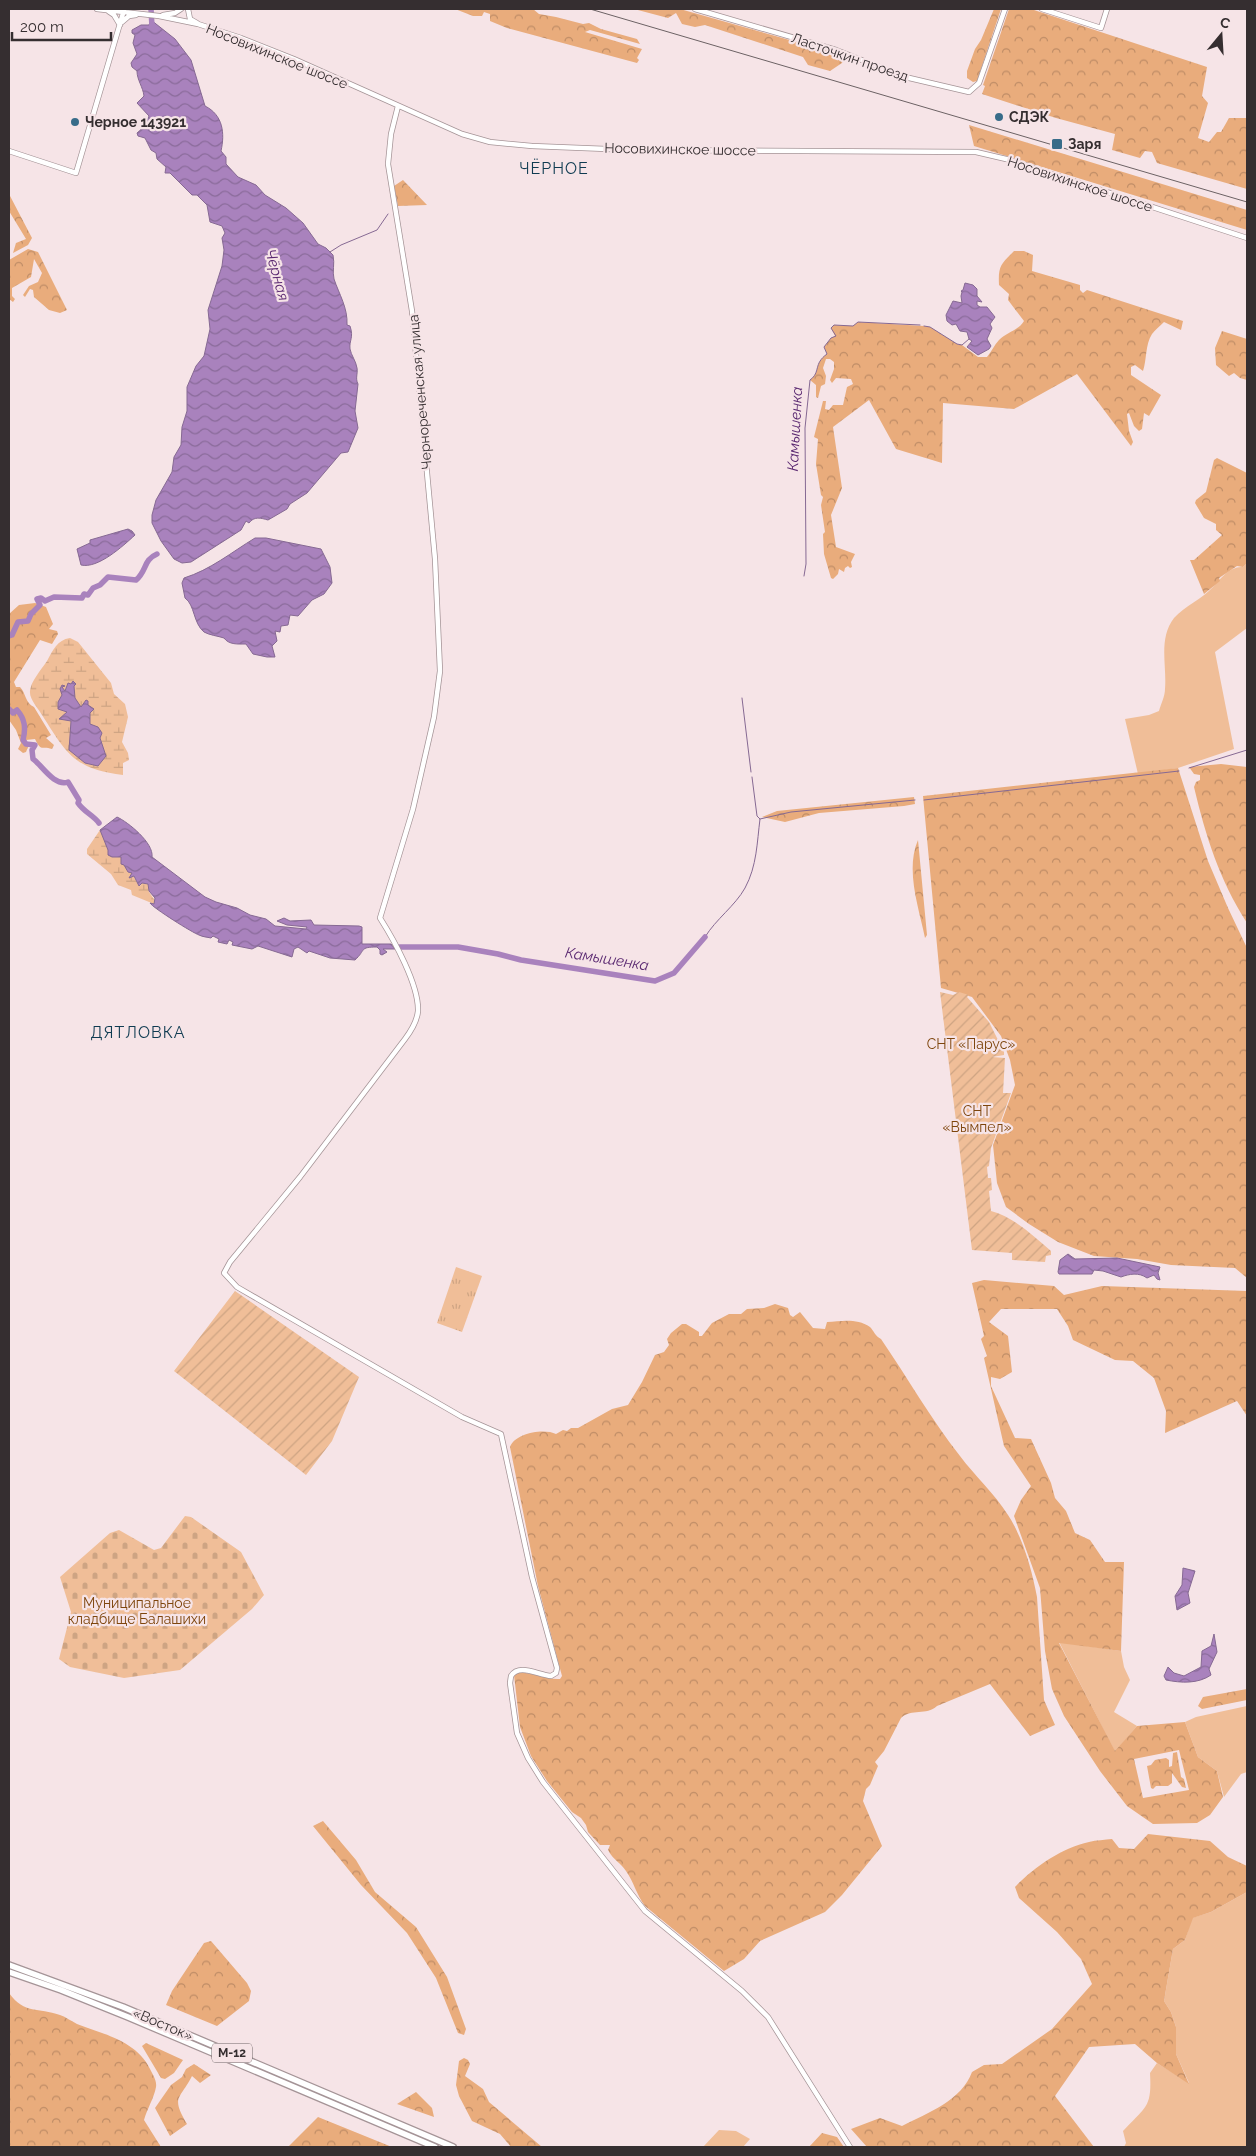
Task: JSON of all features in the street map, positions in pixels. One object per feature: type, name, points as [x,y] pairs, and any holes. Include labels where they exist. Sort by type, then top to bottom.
[{"type":"highway","name":"«Восток»","points":[[9,1965],[123,2007],[453,2147]]},
{"type":"highway","name":"«Восток»","points":[[9,1972],[61,1990],[435,2147]]},
{"type":"street","points":[[97,9],[124,10]]},
{"type":"street","points":[[115,9],[124,10]]},
{"type":"street","points":[[138,9],[145,14]]},
{"type":"street","points":[[159,16],[176,13],[181,9]]},
{"type":"street","points":[[188,9],[190,19],[198,24]]},
{"type":"street","name":"Ласточкин проезд","points":[[695,9],[836,50],[905,78],[963,92],[970,92],[978,83],[1005,9]]},
{"type":"street","points":[[1042,9],[1101,28],[1108,9]]},
{"type":"street","points":[[103,10],[114,15],[120,25]]},
{"type":"street","points":[[9,151],[76,173],[124,10]]},
{"type":"street","name":"Носовихинское шоссе","points":[[124,10],[198,24],[288,56],[398,106],[471,137],[490,142],[515,145],[632,150],[976,152],[1014,162],[1247,238]]},
{"type":"street","points":[[120,25],[129,16],[145,14]]},
{"type":"street","name":"Чернореченская улица","points":[[398,106],[390,134],[388,164],[412,311],[435,559],[440,681],[434,717],[414,802],[380,918],[397,946],[416,996],[418,1011],[412,1029],[300,1177],[230,1262],[224,1273],[237,1287],[462,1417],[501,1434],[532,1577],[557,1668],[556,1673],[551,1676],[521,1670],[514,1671],[511,1676],[516,1725],[523,1747],[544,1782],[645,1911],[742,1991],[768,2017],[850,2147]]},
{"type":"green space","points":[[455,9],[533,9],[539,14],[583,24],[589,23],[601,29],[637,39],[640,44],[590,30],[585,32],[642,49],[637,58],[639,60],[637,63],[507,28],[490,21],[490,14],[484,12],[482,16],[473,16]]},
{"type":"green space","points":[[634,9],[680,9],[839,54],[844,58],[842,63],[830,71],[808,65],[803,57],[705,25],[695,27],[682,24],[676,13],[668,18]]},
{"type":"green space","points":[[994,9],[1001,9],[977,81],[973,82],[967,78],[967,71]]},
{"type":"green space","points":[[1009,9],[1031,9],[1207,67],[1202,96],[1208,103],[1198,138],[1209,142],[1217,132],[1221,132],[1229,118],[1247,118],[1247,189],[1157,163],[1152,152],[1145,151],[1140,158],[1112,150],[1115,134],[1056,118],[982,94],[985,86],[983,85]]},
{"type":"green space","points":[[969,125],[1247,210],[1247,230],[974,146]]},
{"type":"green space","points":[[403,180],[427,205],[398,206],[394,186]]},
{"type":"green space","points":[[9,194],[32,238],[28,245],[13,253],[16,243],[26,239],[9,211]]},
{"type":"green space","points":[[28,249],[38,252],[67,310],[60,313],[49,310],[34,297],[33,290],[30,289],[25,297],[23,295],[29,286],[38,282],[42,273],[34,259],[31,277],[12,288],[12,296],[15,299],[13,302],[9,299],[9,260]]},
{"type":"green space","points":[[1014,251],[1024,251],[1033,255],[1032,271],[1080,285],[1080,290],[1083,293],[1087,290],[1183,321],[1181,330],[1164,322],[1153,332],[1150,338],[1143,371],[1135,365],[1131,367],[1131,375],[1161,395],[1149,416],[1144,413],[1142,429],[1139,431],[1134,426],[1129,413],[1127,414],[1129,431],[1133,442],[1131,446],[1077,374],[1014,409],[943,403],[942,463],[896,449],[869,400],[833,427],[842,488],[831,515],[836,547],[855,554],[851,562],[852,567],[848,566],[844,572],[839,569],[838,574],[833,579],[831,578],[824,554],[823,534],[825,532],[821,505],[823,497],[821,495],[816,464],[818,439],[814,437],[823,401],[826,401],[825,409],[829,410],[833,405],[843,405],[847,387],[853,384],[851,379],[836,378],[832,383],[830,380],[834,369],[834,362],[826,359],[823,368],[826,376],[825,384],[821,386],[818,398],[816,397],[816,385],[810,380],[815,374],[820,361],[827,354],[824,347],[835,336],[831,328],[834,325],[853,326],[858,322],[930,327],[957,344],[962,345],[978,357],[987,357],[999,340],[1019,327],[1024,321],[1008,300],[1009,294],[999,285],[1001,266]]},
{"type":"green space","points":[[1222,331],[1247,339],[1247,380],[1240,378],[1234,373],[1229,376],[1216,365],[1215,348]]},
{"type":"green space","points":[[1217,458],[1247,473],[1247,563],[1243,567],[1237,566],[1219,578],[1220,581],[1204,594],[1190,560],[1194,560],[1222,535],[1216,530],[1216,524],[1204,518],[1195,503],[1206,492],[1214,460]]},
{"type":"green space","points":[[1247,563],[1247,628],[1215,652],[1234,749],[1178,768],[1138,774],[1125,719],[1149,715],[1159,711],[1165,692],[1164,652],[1169,626],[1178,614],[1209,591],[1226,573],[1234,568],[1243,567]]},
{"type":"green space","points":[[35,603],[46,607],[53,624],[49,629],[57,631],[58,634],[52,644],[40,640],[14,682],[16,687],[22,689],[29,703],[34,707],[51,735],[46,738],[54,745],[52,749],[42,748],[35,739],[26,740],[28,747],[26,752],[23,753],[18,749],[21,743],[16,730],[9,720],[9,614],[19,605]]},
{"type":"green space","points":[[70,638],[78,642],[111,683],[114,694],[125,704],[128,717],[122,742],[128,753],[129,760],[123,763],[123,775],[93,769],[82,764],[58,740],[31,697],[32,683],[53,649],[62,641]]},
{"type":"green space","points":[[1221,764],[1247,767],[1247,923],[1237,907],[1214,857],[1194,787],[1196,782],[1200,780],[1200,775],[1194,774],[1189,767]]},
{"type":"green space","points":[[1178,768],[1208,861],[1247,948],[1247,1278],[1235,1268],[1171,1265],[1137,1259],[1094,1256],[1058,1242],[1006,1207],[997,1183],[993,1145],[1015,1085],[1010,1060],[1001,1036],[972,997],[941,988],[923,796]]},
{"type":"green space","points":[[914,797],[915,804],[819,813],[785,822],[762,817],[777,811]]},
{"type":"green space","points":[[100,830],[112,857],[121,857],[124,865],[133,873],[130,878],[133,876],[140,886],[142,883],[148,884],[149,892],[156,902],[154,904],[132,895],[131,890],[118,885],[111,874],[87,854],[87,849]]},
{"type":"green space","points":[[918,840],[927,935],[925,938],[913,876],[914,852]]},
{"type":"green space","points":[[940,992],[953,995],[959,992],[969,995],[967,997],[989,1022],[1004,1052],[1004,1055],[992,1057],[1005,1058],[1003,1093],[1011,1093],[991,1148],[989,1166],[987,1167],[988,1178],[991,1178],[992,1190],[989,1191],[991,1211],[1015,1222],[1051,1251],[1051,1255],[1046,1256],[1045,1262],[1012,1260],[1012,1253],[972,1250]]},
{"type":"green space","points":[[456,1267],[482,1276],[462,1332],[437,1323]]},
{"type":"green space","points":[[984,1280],[1054,1286],[1064,1295],[1102,1286],[1247,1291],[1247,1416],[1237,1401],[1165,1433],[1166,1411],[1154,1378],[1133,1361],[1115,1360],[1073,1340],[1068,1326],[1057,1309],[1001,1309],[989,1322],[1008,1336],[1012,1372],[1000,1379],[991,1377],[991,1386],[1015,1438],[1031,1439],[1051,1483],[1055,1498],[1066,1511],[1075,1533],[1090,1540],[1105,1562],[1124,1562],[1121,1651],[1059,1643],[1115,1751],[1137,1726],[1185,1722],[1198,1757],[1217,1771],[1223,1797],[1210,1815],[1197,1823],[1153,1824],[1127,1806],[1100,1771],[1064,1716],[1052,1689],[1045,1651],[1040,1588],[1014,1516],[1021,1500],[1031,1486],[1004,1446],[984,1358],[987,1356],[981,1339],[984,1336],[972,1283]],"holes":[[[1179,1750],[1189,1790],[1143,1798],[1134,1759]]]},
{"type":"green space","points":[[235,1291],[359,1377],[332,1441],[306,1475],[174,1371]]},
{"type":"green space","points":[[775,1304],[788,1308],[790,1315],[793,1317],[800,1312],[813,1328],[825,1329],[827,1322],[844,1321],[860,1322],[870,1327],[881,1339],[949,1442],[997,1499],[1008,1515],[1030,1565],[1035,1587],[1044,1700],[1055,1725],[1030,1736],[990,1684],[928,1711],[905,1715],[901,1718],[884,1751],[875,1762],[878,1766],[870,1785],[866,1789],[863,1801],[882,1846],[842,1895],[825,1912],[760,1941],[744,1959],[724,1971],[645,1906],[622,1865],[612,1857],[608,1850],[610,1845],[600,1845],[588,1832],[581,1818],[572,1812],[547,1781],[531,1756],[520,1727],[514,1675],[516,1673],[527,1673],[554,1679],[560,1679],[562,1676],[538,1586],[510,1447],[513,1442],[524,1435],[537,1432],[556,1434],[563,1430],[567,1431],[571,1428],[578,1428],[612,1409],[628,1405],[655,1355],[664,1352],[669,1345],[667,1339],[682,1324],[686,1324],[699,1332],[699,1336],[702,1336],[712,1323],[729,1314],[741,1314],[747,1309],[764,1308]]},
{"type":"green space","name":"Муниципальное кладбище Балашихи","points":[[185,1516],[191,1517],[241,1552],[264,1595],[252,1609],[180,1670],[124,1678],[70,1667],[59,1659],[71,1612],[60,1577],[110,1533],[119,1530],[154,1550],[161,1548]]},
{"type":"green space","points":[[1059,1642],[1121,1651],[1124,1667],[1130,1680],[1114,1712],[1137,1726],[1115,1752]]},
{"type":"green space","points":[[1247,1689],[1247,1700],[1202,1709],[1198,1706],[1203,1697]]},
{"type":"green space","points":[[1247,1706],[1247,1772],[1241,1774],[1224,1797],[1217,1771],[1198,1757],[1185,1722],[1196,1717]]},
{"type":"green space","points":[[1177,1752],[1181,1777],[1184,1779],[1186,1788],[1182,1787],[1172,1773],[1172,1783],[1168,1786],[1151,1788],[1147,1766],[1151,1765],[1155,1760],[1166,1758],[1169,1760],[1169,1767],[1172,1766],[1173,1753]]},
{"type":"green space","points":[[323,1821],[356,1860],[375,1892],[416,1927],[447,1977],[466,2029],[464,2035],[458,2033],[436,1978],[407,1933],[361,1885],[313,1826]]},
{"type":"green space","points":[[1148,1834],[1210,1841],[1228,1857],[1247,1866],[1247,1892],[1211,1912],[1193,1918],[1185,1940],[1173,1949],[1164,2001],[1171,2012],[1176,2027],[1176,2054],[1189,2084],[1157,2063],[1135,2044],[1089,2047],[1055,2096],[1094,2147],[867,2147],[851,2129],[880,2118],[902,2126],[943,2105],[961,2090],[972,2072],[984,2065],[1002,2064],[1052,2029],[1092,1984],[1081,1959],[1057,1932],[1019,1898],[1015,1887],[1049,1859],[1079,1845],[1092,1841],[1112,1839],[1119,1848],[1134,1849]]},
{"type":"green space","points":[[1247,1892],[1247,2147],[1124,2147],[1126,2143],[1123,2131],[1146,2106],[1150,2093],[1150,2073],[1157,2063],[1189,2083],[1176,2054],[1176,2027],[1171,2012],[1164,2001],[1173,1949],[1185,1940],[1192,1918],[1211,1912]]},
{"type":"green space","points":[[211,1941],[247,1983],[251,1991],[249,2001],[217,2026],[166,2005],[172,1991],[204,1943]]},
{"type":"green space","points":[[9,1993],[26,2008],[62,2016],[77,2024],[108,2035],[128,2045],[144,2059],[156,2082],[156,2087],[144,2120],[161,2147],[9,2147]]},
{"type":"green space","points":[[146,2043],[183,2060],[174,2073],[165,2079],[161,2078],[142,2046]]},
{"type":"green space","points":[[464,2058],[470,2064],[465,2076],[483,2089],[489,2102],[542,2147],[511,2147],[500,2134],[472,2121],[459,2096],[456,2085],[459,2061]]},
{"type":"green space","points":[[194,2064],[211,2075],[200,2083],[192,2076],[180,2095],[178,2103],[187,2124],[170,2136],[155,2108],[171,2085],[182,2077],[186,2069]]},
{"type":"green space","points":[[416,2092],[432,2108],[434,2117],[397,2104]]},
{"type":"green space","points":[[318,2117],[392,2147],[288,2147]]},
{"type":"green space","points":[[719,2130],[736,2131],[750,2139],[743,2147],[703,2147]]},
{"type":"green space","points":[[822,2133],[837,2137],[844,2147],[809,2147]]},
{"type":"water","points":[[151,20],[175,39],[191,60],[205,106],[216,114],[219,119],[223,138],[221,151],[226,157],[226,164],[238,177],[256,185],[265,195],[286,208],[303,223],[318,244],[326,248],[333,255],[334,279],[345,307],[347,325],[350,326],[351,330],[350,349],[356,365],[358,384],[355,411],[358,428],[348,452],[341,453],[307,493],[290,504],[287,509],[268,520],[258,518],[253,519],[249,523],[246,521],[241,530],[191,562],[182,563],[174,559],[161,541],[152,523],[152,515],[156,500],[172,472],[174,457],[181,445],[182,427],[187,411],[187,387],[196,366],[204,356],[210,329],[208,310],[222,266],[224,250],[222,238],[225,233],[222,226],[210,222],[207,205],[197,195],[192,195],[170,173],[165,173],[166,167],[157,159],[156,153],[151,150],[145,138],[138,136],[137,133],[145,126],[149,116],[137,103],[144,96],[137,71],[132,67],[131,63],[137,54],[133,43],[135,35],[132,33],[132,30],[141,25],[149,25]]},
{"type":"water","points":[[965,283],[973,285],[977,289],[977,296],[982,302],[977,301],[977,305],[987,307],[995,317],[990,324],[992,328],[987,339],[991,346],[978,355],[967,347],[972,341],[969,339],[967,332],[960,331],[956,324],[952,325],[947,321],[946,315],[953,301],[962,303],[961,291]]},
{"type":"water","points":[[128,529],[135,535],[117,550],[95,564],[81,565],[77,549],[90,543],[90,540]]},
{"type":"water","points":[[255,538],[266,538],[321,549],[330,567],[332,583],[324,594],[312,600],[298,616],[290,615],[288,625],[281,626],[280,632],[275,631],[277,641],[272,646],[275,657],[253,654],[246,644],[231,643],[224,638],[204,632],[198,624],[191,605],[185,598],[182,583],[184,578],[212,566]]},
{"type":"water","points":[[73,681],[76,684],[74,686],[75,698],[81,707],[86,700],[88,701],[88,705],[94,709],[90,713],[90,724],[98,727],[102,733],[100,738],[106,756],[98,766],[85,763],[69,750],[71,721],[59,719],[67,712],[58,709],[58,702],[62,695],[60,689],[62,685],[65,686],[62,687],[65,691],[68,683],[71,684]]},
{"type":"water","points":[[117,817],[127,823],[145,840],[152,851],[152,857],[205,897],[237,908],[250,915],[266,919],[275,926],[306,929],[307,927],[287,925],[277,921],[284,918],[290,921],[311,920],[314,925],[359,926],[362,927],[362,944],[391,944],[395,949],[383,949],[387,952],[382,955],[377,947],[365,948],[355,960],[330,958],[309,951],[307,953],[298,947],[294,949],[292,957],[258,946],[252,949],[232,945],[233,942],[229,940],[227,944],[218,942],[219,939],[213,936],[211,938],[195,933],[153,906],[150,903],[154,904],[155,898],[149,891],[148,884],[142,883],[139,886],[134,876],[129,878],[132,873],[128,872],[124,865],[121,864],[121,857],[108,855],[108,850],[100,830]]},
{"type":"water","points":[[1068,1254],[1075,1259],[1117,1258],[1160,1267],[1158,1273],[1160,1280],[1154,1275],[1147,1278],[1134,1274],[1121,1277],[1094,1270],[1092,1274],[1059,1274],[1060,1260]]},
{"type":"water","points":[[1183,1568],[1195,1571],[1188,1593],[1190,1603],[1177,1610],[1175,1596],[1182,1585]]},
{"type":"water","points":[[1214,1634],[1217,1652],[1209,1669],[1211,1675],[1201,1680],[1189,1682],[1166,1680],[1164,1676],[1168,1667],[1174,1673],[1184,1676],[1201,1667],[1202,1651],[1211,1646]]},
{"type":"waterway","name":"Чёрная","points":[[151,9],[152,27]]},
{"type":"waterway","points":[[330,252],[341,245],[377,230],[388,214]]},
{"type":"waterway","name":"Камышенка","points":[[804,576],[806,564],[805,428],[810,380],[815,374],[820,361],[827,354],[824,347],[831,338],[836,336],[831,328],[834,325],[853,326],[858,322],[920,325]]},
{"type":"waterway","name":"Камышенка","points":[[924,326],[930,327],[957,344],[962,345],[969,339]]},
{"type":"waterway","name":"Чёрная","points":[[9,636],[12,635],[18,622],[28,621],[31,614],[40,605],[37,599],[41,598],[45,601],[54,597],[82,598],[84,594],[88,595],[93,588],[100,585],[108,577],[136,580],[149,559],[157,554]]},
{"type":"waterway","name":"Камышенка","points":[[742,698],[751,772]]},
{"type":"waterway","name":"Камышенка","points":[[9,709],[13,713],[17,710],[22,717],[25,728],[23,740],[26,744],[35,745],[32,750],[33,759],[53,778],[63,783],[68,782],[79,800],[78,803],[99,823]]},
{"type":"waterway","points":[[1189,768],[1247,750]]},
{"type":"waterway","points":[[924,800],[1179,771]]},
{"type":"waterway","name":"Камышенка","points":[[705,937],[714,924],[741,895],[752,871],[760,819],[757,816],[752,777]]},
{"type":"waterway","points":[[760,819],[791,812],[915,800]]},
{"type":"waterway","name":"Камышенка","points":[[400,947],[458,947],[521,960],[655,981],[674,973],[705,937]]},
{"type":"railway","points":[[590,9],[1247,202]]},
{"type":"place","name":"СДЭК","points":[[999,117]]},
{"type":"place","name":"Черное 143921","points":[[75,122]]},
{"type":"place","name":"Заря","points":[[1057,144]]},
{"type":"district","name":"ЧЁРНОЕ","points":[[554,168]]},
{"type":"district","name":"ДЯТЛОВКА","points":[[138,1032]]},
{"type":"park label","name":"СНТ «Парус»","points":[[971,1044]]},
{"type":"park label","name":"СНТ «Вымпел»","points":[[977,1120]]}]
